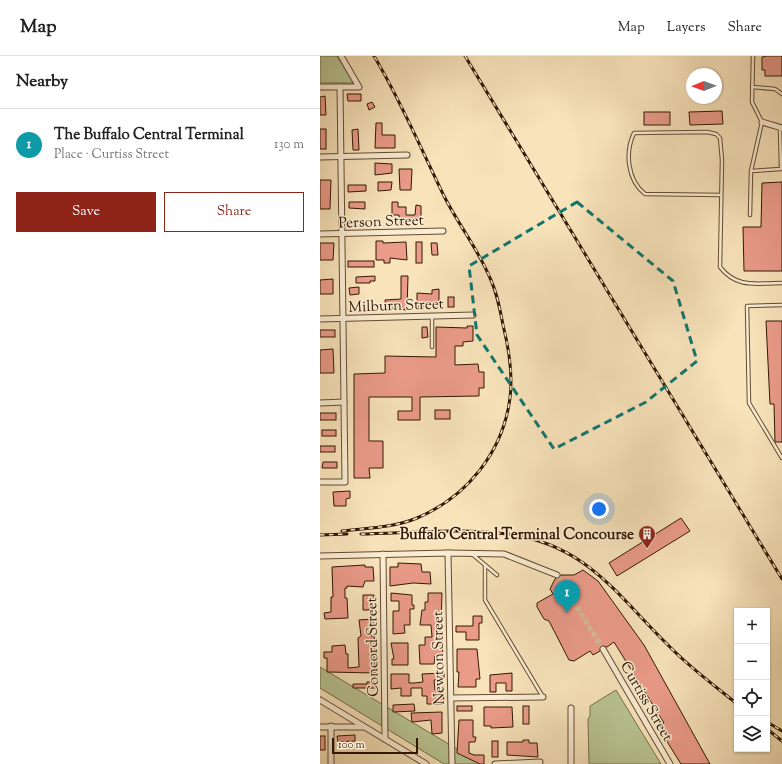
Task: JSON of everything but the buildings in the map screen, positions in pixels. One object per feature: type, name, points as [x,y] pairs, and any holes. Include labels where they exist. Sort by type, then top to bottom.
[{"type":"street","points":[[320,87],[359,86],[341,56]]},
{"type":"street","points":[[320,482],[345,482],[340,87]]},
{"type":"street","points":[[762,122],[781,128]]},
{"type":"street","points":[[320,158],[407,154]]},
{"type":"street","name":"Person Street","points":[[320,234],[443,231]]},
{"type":"street","name":"Milburn Street","points":[[320,319],[473,315]]},
{"type":"street","points":[[320,403],[344,402]]},
{"type":"street","points":[[320,556],[448,552],[504,554],[557,575]]},
{"type":"street","name":"Newton Street","points":[[448,552],[452,764]]},
{"type":"street","name":"Concord Street","points":[[383,554],[385,739]]},
{"type":"street","name":"Curtiss Street","points":[[603,649],[670,764]]},
{"type":"street","points":[[451,698],[543,697]]},
{"type":"street","points":[[320,700],[426,764]]},
{"type":"street","points":[[571,708],[571,764]]},
{"type":"street","points":[[320,726],[364,726]]},
{"type":"street","points":[[331,726],[331,764]]},
{"type":"street","points":[[495,764],[540,762]]},
{"type":"lane","points":[[750,215],[751,171],[762,122],[752,102],[753,56]]},
{"type":"lane","points":[[752,87],[775,89],[782,94]]},
{"type":"lane","points":[[751,171],[781,169],[781,128]]},
{"type":"lane","points":[[721,195],[645,194],[638,188],[632,175],[629,160],[631,140],[634,133],[707,132],[716,134],[720,138],[722,160],[720,267],[729,278],[745,283],[782,283]]},
{"type":"lane","points":[[782,305],[747,306],[749,403],[782,458]]},
{"type":"lane","points":[[432,316],[432,347]]},
{"type":"lane","points":[[470,553],[497,575]]},
{"type":"lane","points":[[485,565],[485,600],[543,697]]},
{"type":"highlighted area","points":[[577,202],[673,281],[697,361],[646,402],[554,449],[477,335],[469,266]]},
{"type":"green space","points":[[320,56],[337,56],[354,83],[320,83]]},
{"type":"green space","points":[[320,667],[482,764],[444,764],[320,688]]},
{"type":"green space","points":[[616,690],[661,764],[589,764],[588,719],[590,716],[590,706]]},
{"type":"tunnel","points":[[557,575],[603,649]]},
{"type":"railway","points":[[342,531],[399,524],[417,518],[452,498],[467,485],[491,454],[500,437],[506,418],[511,389],[511,371],[507,343],[498,301],[492,284],[480,257],[455,217],[444,196],[402,108],[374,56]]},
{"type":"railway","points":[[465,56],[782,579]]},
{"type":"railway","points":[[361,534],[434,531],[489,532],[534,540],[558,548],[579,560],[598,574],[676,653],[734,702]]},
{"type":"railway","points":[[320,535],[347,534]]},
{"type":"railway","points":[[770,724],[782,731]]},
{"type":"railway","points":[[770,731],[782,741]]},
{"type":"place","name":"Buffalo Central Terminal Concourse","points":[[647,549]]},
{"type":"place","name":"The Buffalo Central Terminal","points":[[567,613]]}]
